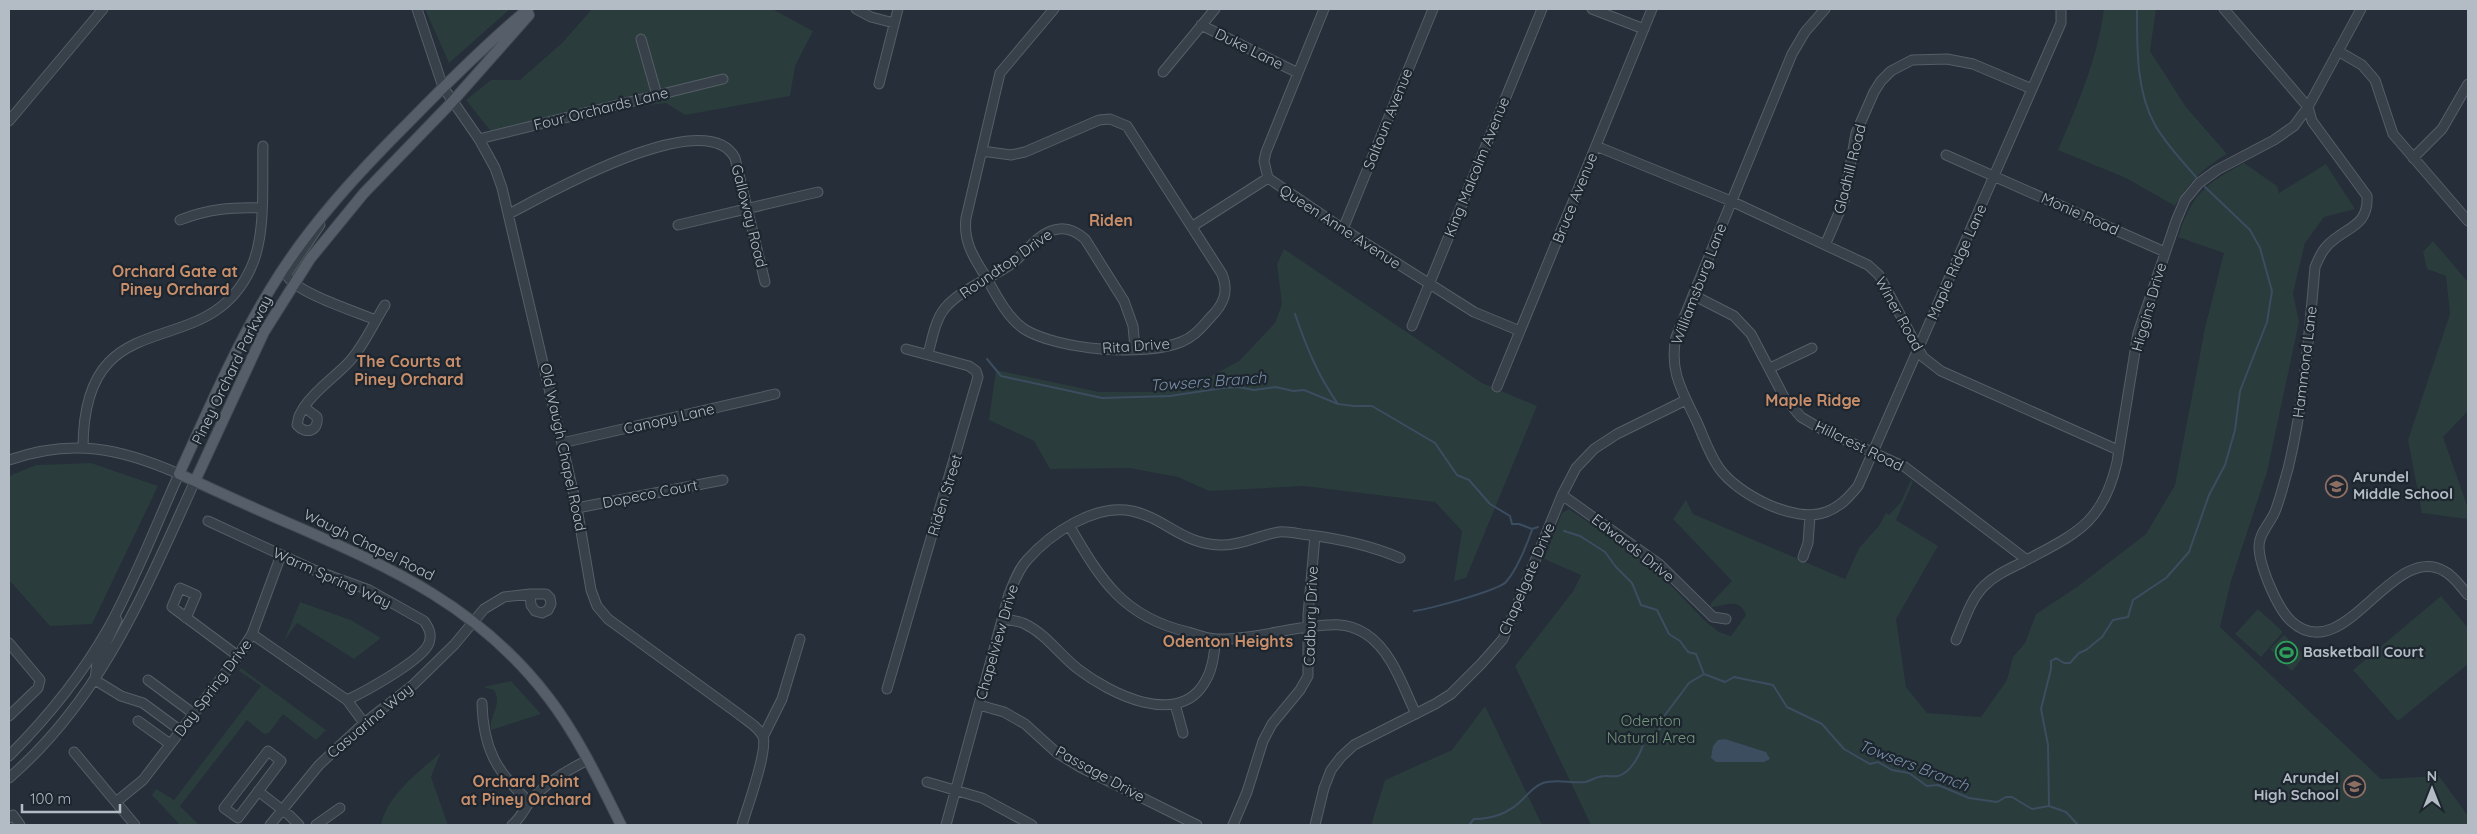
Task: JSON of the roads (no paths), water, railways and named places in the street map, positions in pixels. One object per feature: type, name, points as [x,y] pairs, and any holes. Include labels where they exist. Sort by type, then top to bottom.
[{"type":"main road","name":"Piney Orchard Parkway","points":[[179,474],[247,328],[287,263],[326,211],[348,185],[443,87],[528,9]]},
{"type":"main road","name":"Piney Orchard Parkway","points":[[195,481],[264,332],[294,284],[338,223],[364,193],[452,102],[534,9]]},
{"type":"main road","name":"Waugh Chapel Road","points":[[179,474],[398,572],[440,596],[474,621],[515,658],[548,696],[588,760],[620,825]]},
{"type":"street","points":[[9,121],[103,9]]},
{"type":"street","name":"Old Waugh Chapel Road","points":[[417,9],[443,87],[480,140],[495,168],[509,214],[577,508],[593,599],[608,619],[740,715],[757,728],[763,737]]},
{"type":"street","points":[[856,9],[871,17],[894,22]]},
{"type":"street","points":[[880,84],[898,9]]},
{"type":"street","name":"Rita Drive","points":[[982,151],[1012,155],[1025,152],[1099,120],[1119,121],[1133,132],[1222,274],[1226,285],[1225,297],[1218,310],[1194,335],[1180,342],[1135,348],[1087,349],[1025,330],[1014,320],[970,250],[964,227],[1000,73],[1054,9]]},
{"type":"street","points":[[1163,72],[1215,9]]},
{"type":"street","name":"Queen Anne Avenue","points":[[1324,9],[1266,152],[1264,161],[1268,178],[1274,184],[1343,230],[1474,312],[1520,331]]},
{"type":"street","name":"Saltoun Avenue","points":[[1343,230],[1433,9]]},
{"type":"street","name":"King Malcolm Avenue","points":[[1412,326],[1542,9]]},
{"type":"street","points":[[1592,9],[1644,29]]},
{"type":"street","name":"Bruce Avenue","points":[[1497,387],[1652,9]]},
{"type":"street","name":"Williamsburg Lane","points":[[1810,516],[1786,511],[1738,489],[1719,468],[1674,373],[1672,355],[1676,337],[1792,54],[1805,32],[1825,9]]},
{"type":"street","name":"Maple Ridge Lane","points":[[1810,516],[1826,512],[1843,503],[1858,486],[2061,23],[2061,9]]},
{"type":"street","name":"Hammond Lane","points":[[2224,9],[2308,107],[2312,121],[2364,190],[2367,196],[2368,207],[2362,220],[2328,245],[2321,253],[2315,267],[2297,428],[2276,511],[2263,532],[2259,544],[2259,556],[2263,569],[2289,619],[2298,627],[2314,632],[2331,630],[2350,619],[2384,589],[2418,567],[2432,567],[2444,571],[2468,595]]},
{"type":"street","name":"Higgins Drive","points":[[1956,640],[1976,597],[1984,586],[1997,576],[2078,532],[2092,519],[2103,504],[2113,480],[2138,333],[2165,252],[2185,200],[2199,183],[2217,170],[2274,140],[2294,126],[2308,107],[2361,9]]},
{"type":"street","name":"Duke Lane","points":[[1201,26],[1298,73]]},
{"type":"street","points":[[641,38],[657,95]]},
{"type":"street","points":[[2338,51],[2362,65],[2375,80],[2393,134],[2466,215]]},
{"type":"street","name":"Gladhill Road","points":[[1826,243],[1844,201],[1856,133],[1874,92],[1890,71],[1912,60],[1947,59],[1973,64],[2032,89]]},
{"type":"street","name":"Four Orchards Lane","points":[[480,140],[723,78]]},
{"type":"street","points":[[2414,158],[2442,129],[2468,84]]},
{"type":"street","name":"Galloway Road","points":[[509,214],[620,159],[697,140],[715,142],[732,152],[765,282]]},
{"type":"street","points":[[82,447],[86,405],[94,381],[109,360],[130,345],[195,323],[216,311],[232,297],[253,262],[260,235],[263,146]]},
{"type":"street","name":"Winer Road","points":[[1596,146],[1731,201],[1826,243],[1868,265],[1879,275],[1918,350],[1923,357],[1941,371],[2118,450]]},
{"type":"street","name":"Monie Road","points":[[1946,155],[2165,252]]},
{"type":"street","points":[[1193,226],[1268,178]]},
{"type":"street","points":[[678,226],[818,192]]},
{"type":"street","points":[[180,220],[204,210],[227,207],[261,208]]},
{"type":"street","points":[[326,211],[319,227],[288,272],[288,277],[294,284],[376,320]]},
{"type":"street","name":"Roundtop Drive","points":[[928,354],[944,309],[951,301],[1014,262],[1045,233],[1055,229],[1067,229],[1077,232],[1085,239],[1124,301],[1133,326],[1135,348]]},
{"type":"street","name":"Hillcrest Road","points":[[1693,295],[1734,316],[1751,334],[1784,398],[1801,417],[1823,430],[1905,467],[2027,560]]},
{"type":"street","points":[[304,407],[315,391],[350,361],[366,339],[384,305]]},
{"type":"street","points":[[1770,368],[1812,348]]},
{"type":"street","name":"Riden Street","points":[[887,689],[978,385],[976,371],[969,366],[906,349]]},
{"type":"street","name":"Canopy Lane","points":[[562,443],[775,394]]},
{"type":"street","name":"Chapelgate Drive","points":[[1316,825],[1324,788],[1341,756],[1354,745],[1451,694],[1481,664],[1502,639],[1562,495],[1576,468],[1594,449],[1618,434],[1686,400]]},
{"type":"street","points":[[9,460],[36,452],[82,447],[130,454],[179,474]]},
{"type":"street","name":"Piney Orchard Parkway","points":[[9,756],[32,733],[92,655],[120,606],[179,474]]},
{"type":"street","name":"Dopeco Court","points":[[577,508],[723,480]]},
{"type":"street","name":"Piney Orchard Parkway","points":[[9,778],[49,738],[95,680],[120,642],[195,481]]},
{"type":"street","name":"Edwards Drive","points":[[1562,495],[1659,564],[1713,617],[1726,619]]},
{"type":"street","name":"Chapelview Drive","points":[[946,825],[1009,594],[1025,562],[1046,542],[1070,527],[1090,516],[1112,509],[1132,511],[1150,517],[1193,542],[1221,545],[1248,541],[1281,532],[1375,547],[1400,558]]},
{"type":"street","points":[[1804,557],[1808,543],[1810,516]]},
{"type":"street","name":"Warm Spring Way","points":[[208,521],[281,555],[369,590],[424,621],[429,627],[430,634],[427,648],[376,686],[347,700]]},
{"type":"street","points":[[1070,527],[1098,574],[1120,598],[1144,616],[1180,630],[1216,639],[1329,624],[1349,625],[1373,638],[1389,658],[1416,714]]},
{"type":"street","name":"Cadbury Drive","points":[[1232,825],[1247,792],[1263,741],[1272,724],[1300,690],[1308,676],[1308,627],[1315,536]]},
{"type":"street","name":"Day Spring Drive","points":[[116,802],[143,780],[238,656],[252,634],[281,555]]},
{"type":"street","name":"Casuarina Way","points":[[270,825],[319,765],[364,723],[413,685],[454,645],[484,609],[504,597],[530,594]]},
{"type":"street","points":[[120,606],[112,634],[97,662],[95,680],[121,696],[143,703],[180,731]]},
{"type":"street","points":[[186,618],[238,656]]},
{"type":"street","points":[[1003,619],[1025,624],[1043,636],[1079,670],[1137,701],[1158,706],[1175,704],[1192,696],[1206,682],[1213,662],[1216,639]]},
{"type":"street","points":[[252,634],[347,700],[364,723]]},
{"type":"street","points":[[742,825],[761,762],[763,737],[782,699],[800,639]]},
{"type":"street","points":[[9,643],[40,680],[38,688],[9,716]]},
{"type":"street","points":[[148,680],[194,714]]},
{"type":"street","points":[[482,703],[486,742],[493,759],[514,789],[530,802]]},
{"type":"street","points":[[1175,704],[1183,733]]},
{"type":"street","name":"Passage Drive","points":[[979,706],[1004,712],[1025,724],[1057,753],[1080,767],[1197,825]]},
{"type":"street","points":[[138,721],[170,744]]},
{"type":"street","points":[[268,750],[281,761],[258,791],[238,818],[224,808],[268,750]]},
{"type":"street","points":[[74,752],[135,825]]},
{"type":"street","points":[[512,825],[520,818],[530,802],[554,778],[588,760]]},
{"type":"street","points":[[927,782],[982,798],[1032,825]]},
{"type":"street","points":[[258,791],[282,808],[299,825]]},
{"type":"street","points":[[316,825],[340,808]]},
{"type":"street","points":[[9,818],[12,816],[20,825]]},
{"type":"water","points":[[1725,739],[1766,752],[1770,759],[1764,762],[1716,762],[1711,758],[1713,746],[1718,740]]},
{"type":"waterway","points":[[2137,9],[2139,68],[2144,98],[2155,125],[2164,139],[2196,177]]},
{"type":"waterway","points":[[2049,806],[2048,745],[2041,709],[2051,669],[2051,661],[2056,658],[2064,663],[2070,663],[2079,653],[2086,650],[2102,637],[2113,620],[2128,617],[2133,600],[2166,578],[2189,552],[2209,495],[2225,465],[2235,430],[2240,391],[2267,322],[2272,291],[2260,248],[2250,230],[2205,187]]},
{"type":"waterway","points":[[1295,314],[1313,361],[1324,383],[1338,404]]},
{"type":"waterway","name":"Towsers Branch","points":[[987,359],[1001,376],[1102,398],[1170,396],[1238,387],[1254,390],[1276,387],[1293,391],[1304,390],[1338,404],[1372,406],[1435,443],[1457,475],[1469,480],[1490,504],[1510,516],[1512,524],[1519,524],[1532,529],[1538,527]]},
{"type":"waterway","points":[[1414,611],[1477,595],[1506,582],[1518,564],[1532,530]]},
{"type":"waterway","name":"Towsers Branch","points":[[1564,531],[1580,536],[1605,552],[1616,567],[1632,583],[1641,605],[1657,610],[1669,634],[1680,641],[1688,652],[1696,654],[1704,674],[1725,682],[1734,677],[1773,685],[1787,707],[1822,724],[1844,749],[1870,764],[1878,762],[1892,770],[1909,773],[1927,786],[1938,785],[1969,798],[1997,802],[2006,797],[2012,797],[2032,809],[2049,806],[2066,812],[2078,825]]},
{"type":"waterway","points":[[1469,825],[1474,819],[1488,818],[1506,812],[1517,805],[1534,788],[1543,783],[1554,781],[1585,782],[1601,776],[1618,776],[1623,774],[1635,761],[1644,740],[1660,729],[1662,719],[1689,683],[1704,674]]},
{"type":"place","name":"Arundel Middle School","points":[[2337,486]]},
{"type":"place","name":"Basketball Court","points":[[2287,652]]},
{"type":"place","name":"Arundel High School","points":[[2355,787]]},
{"type":"district","name":"Riden","points":[[1111,220]]},
{"type":"district","name":"Orchard Gate at Piney Orchard","points":[[175,280]]},
{"type":"district","name":"The Courts at Piney Orchard","points":[[409,370]]},
{"type":"district","name":"Maple Ridge","points":[[1813,400]]},
{"type":"district","name":"Odenton Heights","points":[[1228,641]]},
{"type":"district","name":"Orchard Point at Piney Orchard","points":[[526,790]]},
{"type":"park label","name":"Odenton Natural Area","points":[[1651,730]]}]
